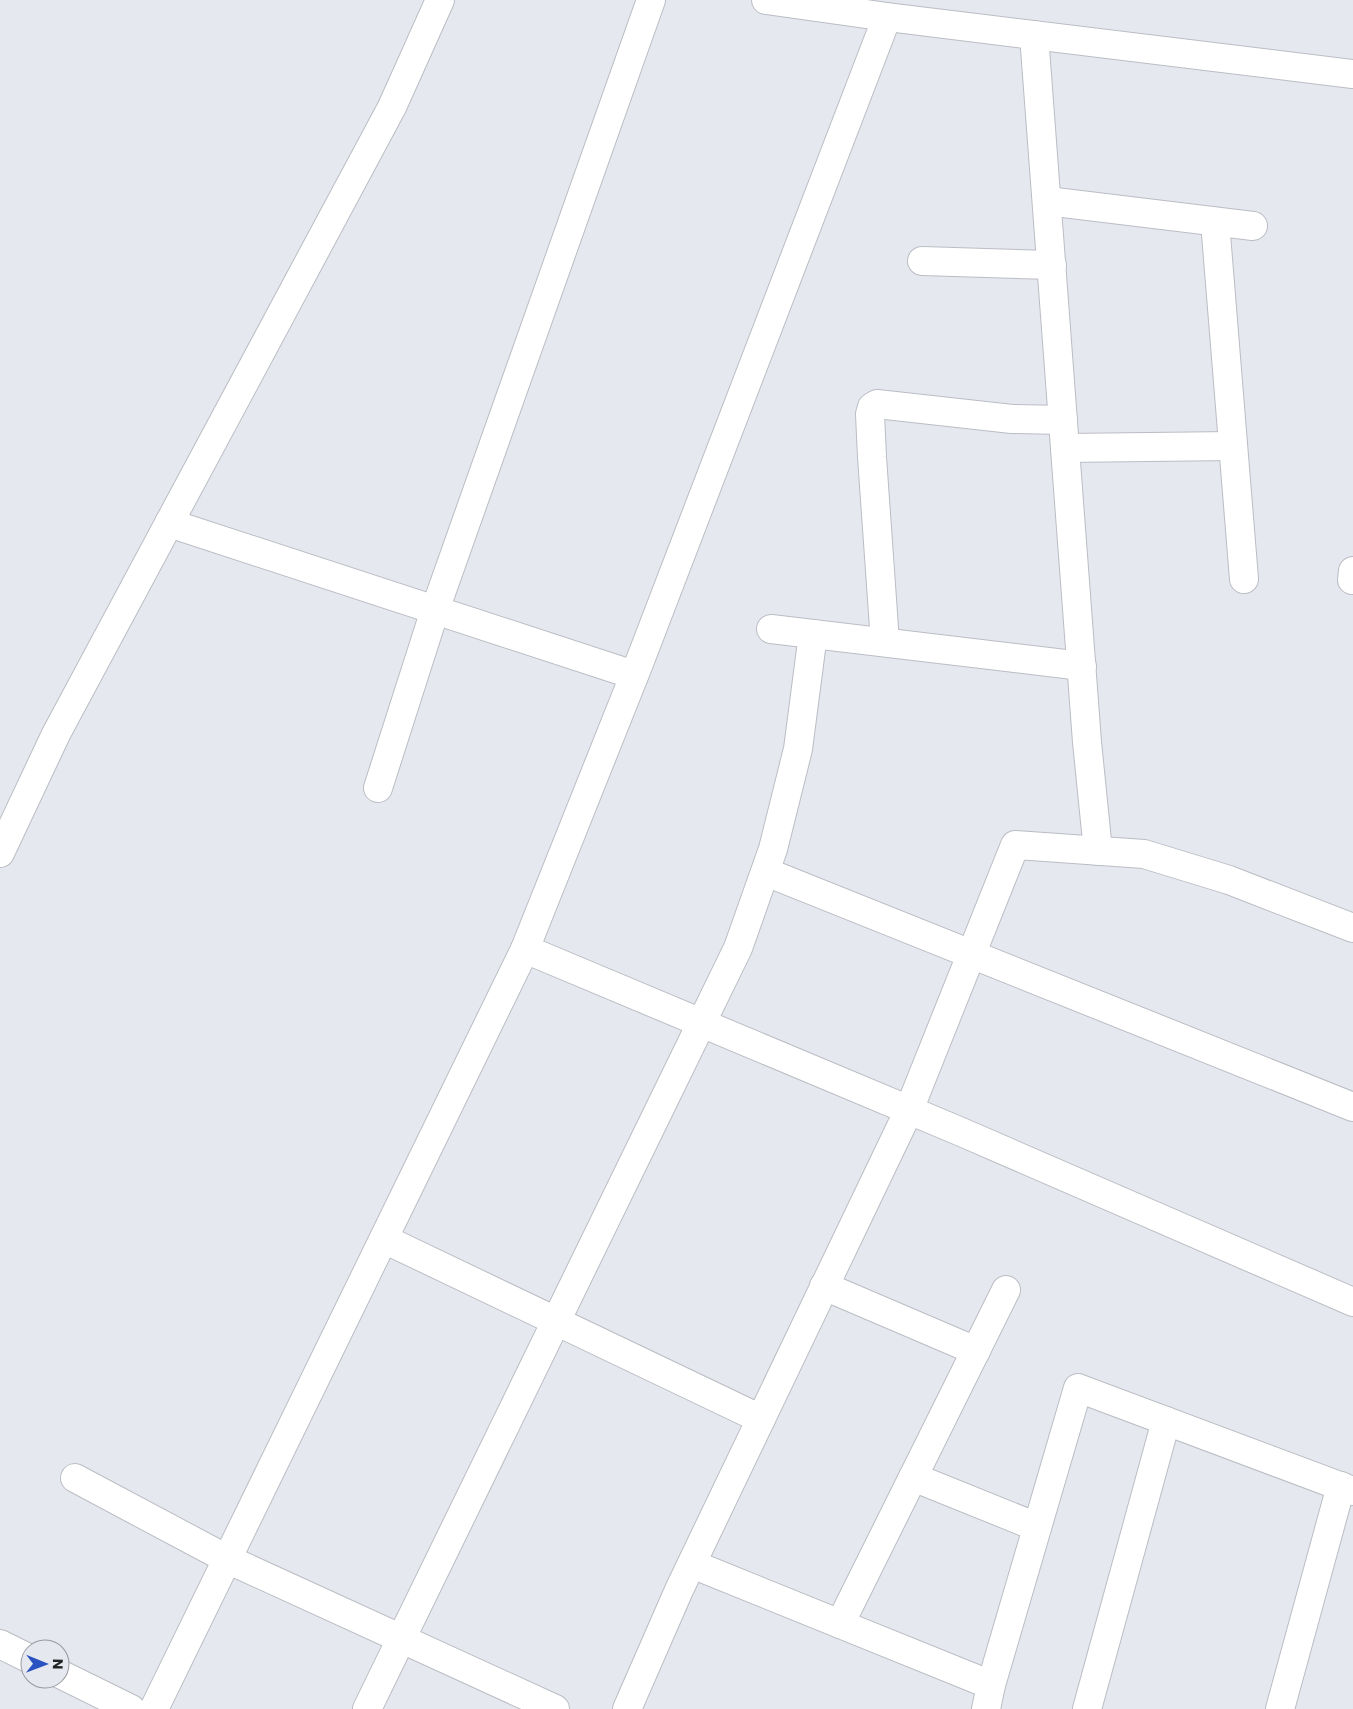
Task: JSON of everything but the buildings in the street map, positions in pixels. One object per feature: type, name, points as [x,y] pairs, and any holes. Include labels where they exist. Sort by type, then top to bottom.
[{"type":"street","points":[[0,853],[56,734],[392,108],[440,0]]},
{"type":"street","points":[[378,788],[435,610],[651,0]]},
{"type":"street","points":[[766,0],[887,17],[1353,74]]},
{"type":"street","points":[[154,1709],[526,949],[634,675],[887,17]]},
{"type":"street","points":[[1034,35],[1098,851]]},
{"type":"street","points":[[1046,201],[1253,226]]},
{"type":"street","points":[[1215,222],[1244,579]]},
{"type":"street","points":[[922,261],[1052,265]]},
{"type":"street","points":[[885,642],[872,457],[870,414],[872,407],[877,404],[1012,419],[1063,420]]},
{"type":"street","points":[[1065,448],[1234,446]]},
{"type":"street","points":[[168,523],[634,675]]},
{"type":"street","points":[[771,628],[1082,666]]},
{"type":"street","points":[[367,1709],[738,948],[773,850],[798,748],[813,634]]},
{"type":"street","points":[[627,1709],[692,1564],[909,1110],[1016,845],[1144,854],[1229,880],[1353,928]]},
{"type":"street","points":[[766,872],[1353,1107]]},
{"type":"street","points":[[526,949],[909,1110],[1353,1302]]},
{"type":"street","points":[[384,1239],[761,1419]]},
{"type":"street","points":[[824,1286],[976,1351]]},
{"type":"street","points":[[840,1624],[1006,1290]]},
{"type":"street","points":[[692,1564],[840,1624],[988,1697],[1078,1388],[1347,1488],[1280,1709]]},
{"type":"street","points":[[1087,1709],[1166,1421]]},
{"type":"street","points":[[913,1477],[1037,1528]]},
{"type":"street","points":[[75,1478],[227,1559],[555,1709]]},
{"type":"street","points":[[0,1644],[20,1654]]},
{"type":"street","points":[[70,1679],[131,1709]]}]
